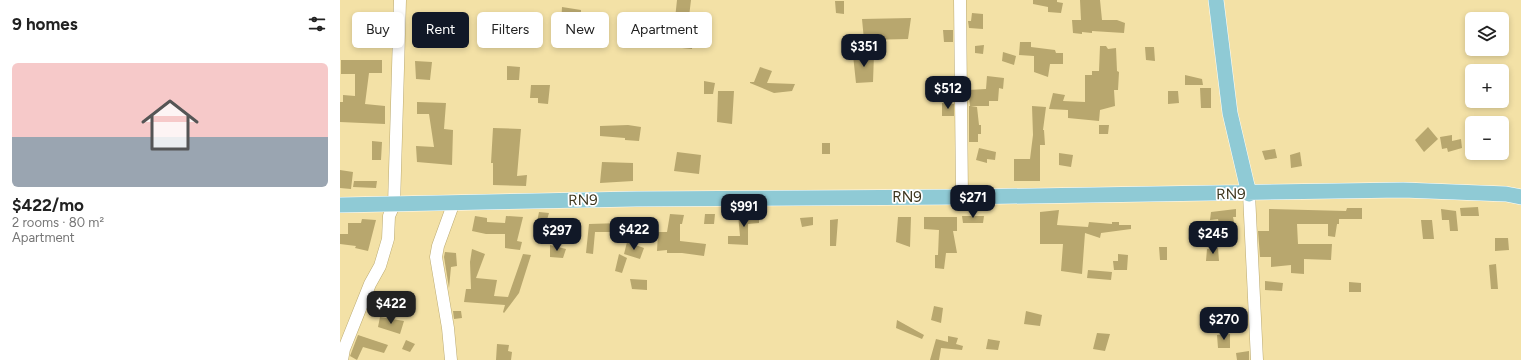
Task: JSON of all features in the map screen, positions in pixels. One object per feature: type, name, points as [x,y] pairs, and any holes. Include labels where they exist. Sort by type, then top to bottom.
[{"type":"main road","points":[[1216,0],[1230,113],[1249,194]]},
{"type":"main road","name":"RN9","points":[[340,205],[644,199],[1249,194],[1403,190],[1506,194],[1521,197]]},
{"type":"street","points":[[342,360],[344,349],[364,299],[380,266],[388,239],[389,216],[394,205],[400,0]]},
{"type":"street","points":[[960,0],[962,197]]},
{"type":"street","points":[[1249,194],[1257,360]]},
{"type":"street","points":[[451,360],[448,328],[436,257],[438,246],[454,202]]},
{"type":"building","points":[[677,0],[691,0],[690,12],[676,12]]},
{"type":"building","points":[[1033,0],[1057,0],[1057,2],[1063,3],[1061,13],[1048,12],[1048,7],[1033,4]]},
{"type":"building","points":[[1080,0],[1100,0],[1102,20],[1117,20],[1125,23],[1124,33],[1092,31],[1092,33],[1073,33],[1072,20],[1081,20]]},
{"type":"building","points":[[835,1],[844,1],[844,14],[836,13]]},
{"type":"building","points":[[562,7],[581,10],[581,12],[562,12]]},
{"type":"building","points":[[972,13],[983,14],[983,29],[969,28],[968,21],[971,21]]},
{"type":"building","points":[[911,18],[908,39],[864,40],[862,19]]},
{"type":"building","points":[[943,30],[953,30],[953,42],[944,42]]},
{"type":"building","points":[[845,35],[856,35],[856,46],[846,46]]},
{"type":"building","points":[[1020,42],[1031,42],[1031,47],[1055,50],[1056,53],[1063,53],[1063,64],[1050,64],[1048,77],[1034,72],[1034,56],[1019,55]]},
{"type":"building","points":[[984,45],[983,54],[975,53],[975,46]]},
{"type":"building","points":[[1100,46],[1106,46],[1108,49],[1116,48],[1117,71],[1119,72],[1118,90],[1114,90],[1115,106],[1100,110],[1099,121],[1068,118],[1068,110],[1049,109],[1053,93],[1065,95],[1063,101],[1085,102],[1085,75],[1092,75],[1092,71],[1099,71]]},
{"type":"building","points":[[1145,47],[1154,47],[1155,61],[1146,60]]},
{"type":"building","points":[[1003,52],[1016,56],[1014,65],[1002,61]]},
{"type":"building","points":[[874,54],[873,82],[856,83],[853,55]]},
{"type":"building","points":[[341,60],[382,60],[382,73],[369,73],[365,104],[385,106],[385,124],[340,122],[340,102],[343,102],[343,95],[355,96],[355,74],[341,74]]},
{"type":"building","points":[[415,61],[432,62],[430,80],[416,79]]},
{"type":"building","points":[[507,66],[520,67],[519,80],[507,80]]},
{"type":"building","points":[[760,67],[772,71],[767,83],[795,84],[792,91],[774,93],[750,83],[754,82]]},
{"type":"building","points":[[1185,75],[1202,79],[1203,85],[1185,85]]},
{"type":"building","points":[[987,76],[1004,78],[1003,89],[999,88],[998,101],[989,101],[989,106],[971,106],[977,107],[979,125],[981,125],[981,134],[978,134],[978,142],[969,142],[970,106],[968,90],[986,89]]},
{"type":"building","points":[[704,81],[715,83],[713,94],[704,94]]},
{"type":"building","points":[[531,85],[550,85],[548,104],[538,103],[538,98],[530,98]]},
{"type":"building","points":[[1200,88],[1211,88],[1211,108],[1201,108]]},
{"type":"building","points":[[718,91],[734,91],[732,124],[717,122]]},
{"type":"building","points":[[1168,91],[1178,91],[1179,103],[1168,104]]},
{"type":"building","points":[[417,102],[446,103],[444,129],[453,130],[452,165],[417,162],[416,146],[434,147],[429,114],[417,114]]},
{"type":"building","points":[[942,103],[954,104],[954,116],[942,116]]},
{"type":"building","points":[[1032,106],[1046,107],[1043,130],[1045,145],[1040,145],[1040,181],[1014,181],[1014,159],[1030,159],[1033,135]]},
{"type":"building","points":[[628,125],[641,127],[639,141],[600,136],[600,126]]},
{"type":"building","points":[[1099,125],[1109,125],[1108,134],[1099,134]]},
{"type":"building","points":[[1428,127],[1438,139],[1424,152],[1415,140]]},
{"type":"building","points":[[493,128],[521,129],[517,176],[527,175],[526,186],[493,185],[493,163],[491,163]]},
{"type":"building","points":[[1452,135],[1452,141],[1461,139],[1462,148],[1448,152],[1447,148],[1442,149],[1440,137]]},
{"type":"building","points":[[372,141],[382,142],[381,160],[372,160]]},
{"type":"building","points":[[822,143],[830,143],[830,154],[822,154]]},
{"type":"building","points":[[979,148],[996,152],[995,160],[987,159],[987,163],[976,160]]},
{"type":"building","points":[[1275,149],[1277,158],[1265,160],[1262,151]]},
{"type":"building","points":[[677,152],[701,155],[699,174],[674,171]]},
{"type":"building","points":[[1300,152],[1302,166],[1291,168],[1290,155]]},
{"type":"building","points":[[1059,153],[1073,155],[1071,167],[1059,165]]},
{"type":"building","points":[[602,162],[633,163],[633,181],[600,183]]},
{"type":"building","points":[[340,170],[353,172],[351,189],[340,188]]},
{"type":"building","points":[[354,181],[377,181],[376,188],[353,187]]},
{"type":"building","points":[[1478,207],[1479,216],[1461,216],[1460,208]]},
{"type":"building","points":[[1347,208],[1362,208],[1362,219],[1339,219],[1335,237],[1328,236],[1328,224],[1297,224],[1298,244],[1332,244],[1331,260],[1304,259],[1304,274],[1291,273],[1291,265],[1271,267],[1271,257],[1260,257],[1258,231],[1269,231],[1269,209],[1346,211]]},
{"type":"building","points":[[1236,209],[1236,217],[1233,217],[1236,232],[1221,234],[1218,219],[1210,220],[1211,212]]},
{"type":"building","points":[[1441,209],[1456,211],[1458,231],[1450,231],[1449,220],[1442,220]]},
{"type":"building","points":[[1059,210],[1057,225],[1088,227],[1089,222],[1112,224],[1112,222],[1119,222],[1119,225],[1131,225],[1131,229],[1101,233],[1100,238],[1085,233],[1082,274],[1061,271],[1063,244],[1040,244],[1040,212]]},
{"type":"building","points":[[539,212],[549,213],[546,223],[537,222]]},
{"type":"building","points":[[759,212],[759,223],[748,224],[748,245],[728,244],[728,236],[740,236],[738,214]]},
{"type":"building","points":[[670,214],[684,215],[682,224],[680,224],[680,241],[706,244],[704,256],[682,253],[667,253],[667,250],[657,251],[658,232],[667,232]]},
{"type":"building","points":[[705,214],[715,214],[714,224],[704,224]]},
{"type":"building","points":[[475,216],[487,218],[487,222],[505,223],[506,216],[523,217],[517,241],[522,242],[520,250],[505,248],[505,234],[486,234],[472,231]]},
{"type":"building","points":[[962,216],[984,216],[983,223],[963,223]]},
{"type":"building","points":[[813,217],[813,225],[802,227],[800,218]]},
{"type":"building","points":[[898,217],[911,217],[910,247],[896,242]]},
{"type":"building","points":[[924,217],[957,217],[957,231],[953,231],[957,253],[946,253],[944,269],[935,268],[935,255],[938,255],[939,230],[924,229]]},
{"type":"building","points":[[362,219],[376,220],[368,251],[355,248],[356,246],[340,244],[340,234],[348,234],[348,223],[361,223]]},
{"type":"building","points":[[838,219],[836,246],[830,246],[830,220]]},
{"type":"building","points":[[1421,220],[1432,220],[1434,239],[1423,239]]},
{"type":"building","points":[[621,223],[620,232],[595,232],[593,254],[586,253],[589,224]]},
{"type":"building","points":[[1495,238],[1508,238],[1509,250],[1495,251]]},
{"type":"building","points":[[627,242],[644,248],[640,259],[624,254]]},
{"type":"building","points":[[550,245],[566,249],[563,258],[550,257]]},
{"type":"building","points":[[1159,247],[1167,247],[1167,260],[1160,260]]},
{"type":"building","points":[[1218,248],[1219,261],[1206,261],[1207,249]]},
{"type":"building","points":[[472,249],[485,254],[476,278],[497,280],[494,296],[508,297],[523,254],[531,255],[519,293],[504,313],[505,305],[464,302],[466,289],[471,289],[470,262]]},
{"type":"building","points":[[445,252],[456,253],[457,266],[451,267],[449,288],[444,257]]},
{"type":"building","points":[[619,254],[627,258],[622,273],[615,271]]},
{"type":"building","points":[[1118,254],[1128,255],[1127,270],[1114,270],[1113,261],[1118,261]]},
{"type":"building","points":[[1496,264],[1498,289],[1491,289],[1489,265]]},
{"type":"building","points":[[1088,270],[1112,272],[1111,280],[1087,278]]},
{"type":"building","points":[[630,279],[647,280],[647,290],[632,289]]},
{"type":"building","points":[[1265,281],[1283,283],[1282,291],[1265,290]]},
{"type":"building","points":[[1349,282],[1361,283],[1361,292],[1349,292]]},
{"type":"building","points":[[934,306],[943,308],[941,323],[931,320]]},
{"type":"building","points":[[453,311],[461,311],[462,318],[454,319]]},
{"type":"building","points":[[1026,311],[1042,315],[1040,326],[1024,324]]},
{"type":"building","points":[[380,317],[404,321],[400,334],[378,327]]},
{"type":"building","points":[[897,320],[924,335],[922,339],[896,328]]},
{"type":"building","points":[[1097,333],[1110,334],[1105,351],[1093,349]]},
{"type":"building","points":[[1230,334],[1230,348],[1218,348],[1217,335]]},
{"type":"building","points":[[358,335],[388,345],[384,353],[363,347],[357,360],[350,356]]},
{"type":"building","points":[[948,336],[958,338],[956,344],[963,346],[962,350],[941,348],[939,360],[930,360],[936,339],[948,342]]},
{"type":"building","points":[[988,339],[1000,341],[998,350],[986,349]]},
{"type":"building","points":[[406,340],[415,344],[410,352],[402,349]]},
{"type":"building","points":[[497,344],[509,345],[508,351],[512,352],[511,360],[496,360]]},
{"type":"building","points":[[1249,351],[1249,360],[1237,360],[1236,353]]}]
